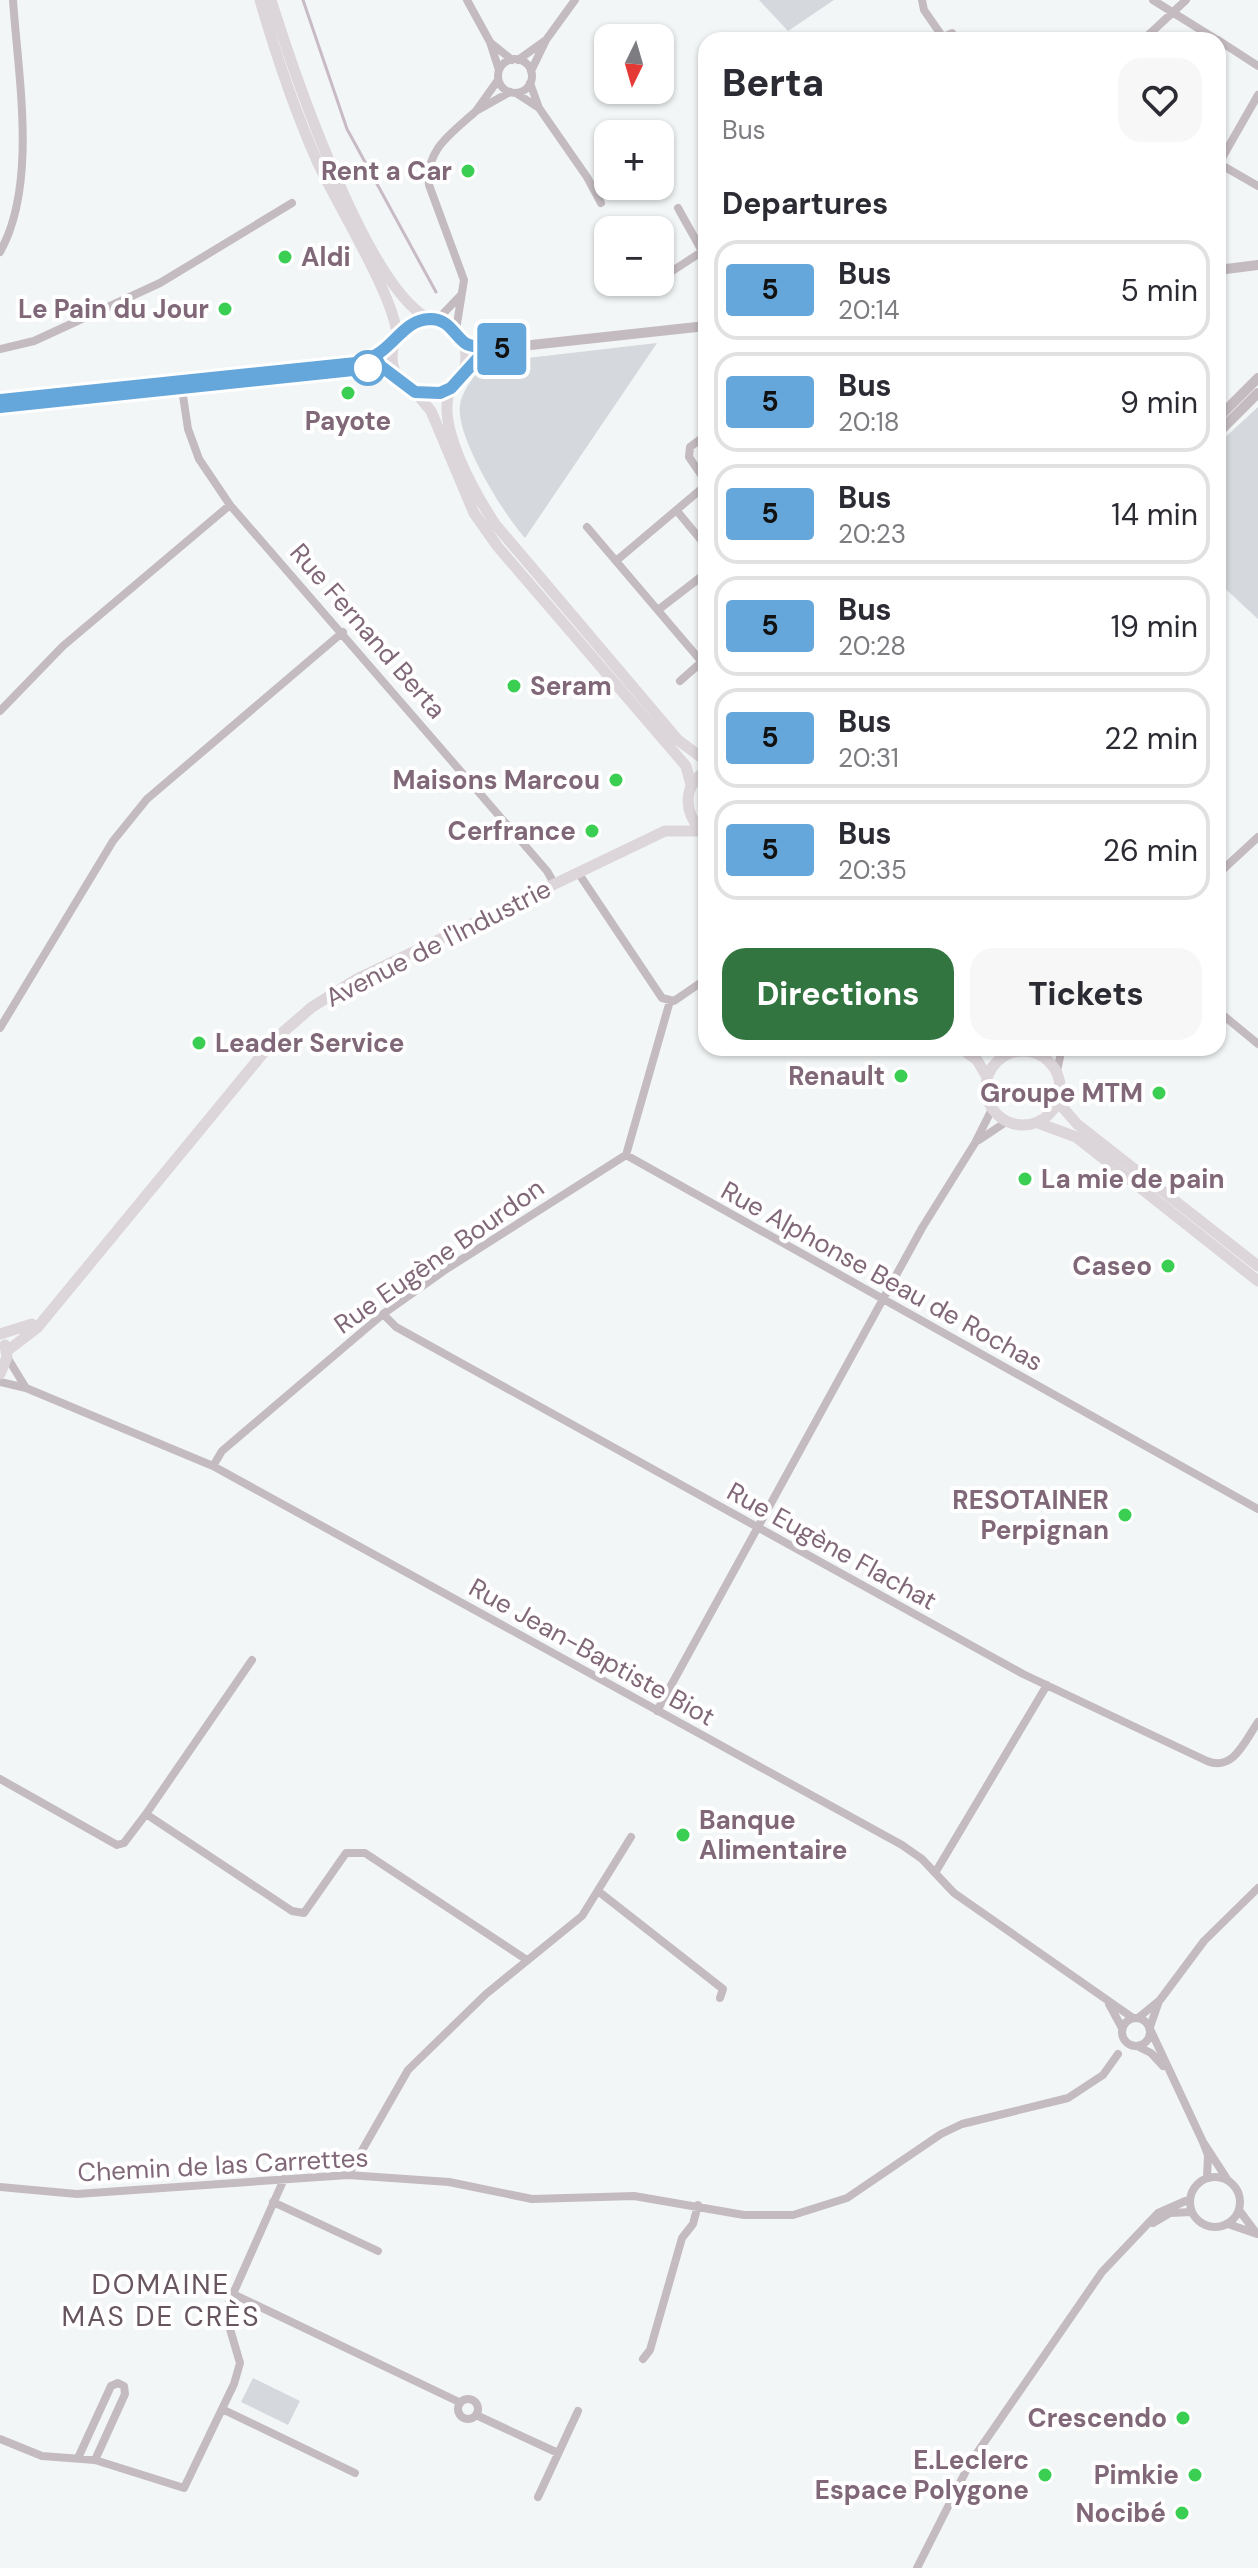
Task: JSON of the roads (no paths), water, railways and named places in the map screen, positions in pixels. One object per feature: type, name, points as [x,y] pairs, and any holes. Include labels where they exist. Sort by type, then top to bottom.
[{"type":"main road","points":[[260,0],[293,103],[337,205],[388,300],[395,341],[396,374]]},
{"type":"main road","points":[[271,0],[304,98],[347,200],[397,291],[409,307],[456,330],[464,343],[465,368],[451,388],[446,408],[451,433],[471,481],[495,524],[678,740],[698,755]]},
{"type":"main road","points":[[0,400],[356,363],[368,360],[395,341],[405,328],[433,320]]},
{"type":"main road","points":[[0,407],[366,368],[382,367],[396,374],[431,411],[474,513],[498,547],[686,766],[691,785],[687,804],[691,819],[698,827]]},
{"type":"main road","points":[[415,392],[440,393],[451,388]]},
{"type":"main road","points":[[691,785],[698,778]]},
{"type":"main road","name":"Avenue de l'Industrie","points":[[7,1354],[37,1328],[274,1040],[312,1007],[357,979],[665,831],[682,815],[687,804]]},
{"type":"main road","name":"Avenue de l'Industrie","points":[[665,831],[698,832]]},
{"type":"main road","points":[[972,1056],[987,1077]]},
{"type":"main road","points":[[1004,1056],[987,1077],[985,1088],[992,1109],[1006,1122],[1021,1126],[1038,1123],[1076,1137],[1258,1281]]},
{"type":"main road","points":[[1038,1123],[1058,1102],[1061,1083],[1057,1071],[1040,1056]]},
{"type":"main road","points":[[1058,1102],[1077,1124],[1258,1266]]},
{"type":"main road","name":"Avenue de l'Industrie","points":[[0,1336],[20,1331],[51,1309]]},
{"type":"main road","points":[[0,1336],[7,1354],[0,1374]]},
{"type":"street","points":[[0,252],[17,207],[22,150],[13,0]]},
{"type":"street","points":[[467,0],[490,42],[498,75],[513,93],[539,108]]},
{"type":"street","points":[[575,0],[546,40],[531,71],[530,83],[539,108],[587,177],[601,203]]},
{"type":"street","points":[[922,0],[936,32]]},
{"type":"street","points":[[1153,0],[1205,32]]},
{"type":"street","points":[[1152,32],[1186,0]]},
{"type":"street","points":[[456,330],[464,280],[429,185],[427,170],[437,147],[476,111],[498,75],[546,40]]},
{"type":"street","points":[[490,42],[531,71]]},
{"type":"street","points":[[1226,45],[1258,66]]},
{"type":"street","points":[[476,111],[530,83]]},
{"type":"street","points":[[1226,150],[1258,95]]},
{"type":"street","points":[[1226,168],[1258,186]]},
{"type":"street","points":[[0,349],[34,341],[160,283],[292,203]]},
{"type":"street","points":[[678,208],[698,240]]},
{"type":"street","points":[[674,270],[698,254]]},
{"type":"street","points":[[1226,269],[1258,265]]},
{"type":"street","points":[[433,320],[462,294]]},
{"type":"street","points":[[464,343],[503,348],[698,327]]},
{"type":"street","points":[[465,368],[478,358],[503,348]]},
{"type":"street","points":[[1226,410],[1258,378]]},
{"type":"street","name":"Rue Fernand Berta","points":[[182,389],[188,429],[199,459],[230,505],[343,632],[547,871],[555,885]]},
{"type":"street","points":[[1226,425],[1258,393]]},
{"type":"street","points":[[698,441],[690,447],[689,457],[698,471]]},
{"type":"street","points":[[616,561],[698,491]]},
{"type":"street","points":[[0,711],[63,646],[230,505]]},
{"type":"street","points":[[677,511],[698,536]]},
{"type":"street","points":[[587,527],[698,654]]},
{"type":"street","points":[[658,610],[698,579]]},
{"type":"street","points":[[0,1028],[113,841],[147,799],[343,632]]},
{"type":"street","points":[[680,681],[698,665]]},
{"type":"street","points":[[1226,867],[1258,837]]},
{"type":"street","points":[[579,874],[662,998],[670,1001],[688,994],[698,986]]},
{"type":"street","points":[[626,1155],[670,1001]]},
{"type":"street","points":[[1226,1018],[1258,1044]]},
{"type":"street","points":[[1057,1071],[1060,1056]]},
{"type":"street","points":[[657,1711],[922,1228],[975,1143],[992,1109]]},
{"type":"street","points":[[975,1143],[1006,1122]]},
{"type":"street","name":"Rue Alphonse Beau de Rochas","points":[[626,1155],[1258,1509]]},
{"type":"street","name":"Rue Eugène Bourdon","points":[[213,1466],[222,1451],[383,1314],[448,1268],[626,1155]]},
{"type":"street","name":"Rue Eugène Flachat","points":[[383,1314],[396,1327],[1047,1685],[1218,1766],[1229,1763],[1258,1722]]},
{"type":"street","points":[[7,1354],[26,1388]]},
{"type":"street","name":"Rue Jean-Baptiste Biot","points":[[0,1382],[26,1388],[213,1466],[902,1845],[954,1893],[1108,2003],[1136,2018]]},
{"type":"street","points":[[0,1779],[117,1845],[124,1843],[252,1660]]},
{"type":"street","points":[[935,1873],[1047,1685]]},
{"type":"street","points":[[146,1814],[292,1911],[304,1913],[346,1853],[365,1853],[527,1960]]},
{"type":"street","points":[[348,2175],[408,2070],[446,2031],[527,1960],[572,1926],[631,1837]]},
{"type":"street","points":[[1118,2054],[1122,2031],[1160,2000],[1204,1941],[1258,1888]]},
{"type":"street","points":[[598,1891],[723,1989],[720,1998]]},
{"type":"street","points":[[1137,2047],[1149,2039],[1160,2000]]},
{"type":"street","name":"Rue Jean-Baptiste Biot","points":[[1108,2003],[1122,2031]]},
{"type":"street","points":[[1136,2018],[1150,2029],[1165,2068],[1203,2142],[1240,2194],[1239,2210],[1227,2224]]},
{"type":"street","points":[[1122,2031],[1126,2043],[1151,2053],[1165,2068]]},
{"type":"street","name":"Chemin de las Carrettes","points":[[0,2187],[77,2194],[348,2175],[449,2182],[532,2199],[634,2196],[769,2217],[822,2209],[847,2198],[941,2134],[962,2124],[1068,2098],[1103,2075],[1118,2054],[1137,2047]]},
{"type":"street","points":[[1203,2142],[1208,2155],[1207,2178]]},
{"type":"street","points":[[1227,2179],[1207,2178],[1193,2190],[1190,2199],[1192,2212],[1204,2224],[1213,2227],[1227,2224],[1258,2235]]},
{"type":"street","points":[[0,2439],[42,2456],[95,2460],[184,2488],[240,2363],[225,2312],[284,2179]]},
{"type":"street","points":[[917,2568],[970,2463],[1093,2283],[1158,2213],[1190,2199]]},
{"type":"street","points":[[273,2202],[378,2251]]},
{"type":"street","points":[[643,2359],[650,2350],[682,2238],[693,2224],[698,2205]]},
{"type":"street","points":[[1239,2210],[1258,2235]]},
{"type":"street","points":[[1146,2227],[1170,2213],[1192,2212]]},
{"type":"street","points":[[233,2294],[459,2402]]},
{"type":"street","points":[[78,2458],[111,2386],[118,2383],[124,2386],[125,2394],[95,2460]]},
{"type":"street","points":[[466,2398],[474,2400],[478,2407],[476,2415],[471,2419],[459,2415],[459,2402],[466,2398]]},
{"type":"street","points":[[222,2409],[355,2473]]},
{"type":"street","points":[[538,2497],[578,2411]]},
{"type":"street","points":[[476,2415],[558,2453]]},
{"type":"street","points":[[327,2471],[331,2461]]},
{"type":"waterway","points":[[303,0],[347,129],[436,292]]},
{"type":"place","name":"Rent a Car","points":[[468,171]]},
{"type":"place","name":"Aldi","points":[[285,257]]},
{"type":"place","name":"Le Pain du Jour","points":[[225,309]]},
{"type":"place","name":"Payote","points":[[348,393]]},
{"type":"place","name":"Seram","points":[[514,686]]},
{"type":"place","name":"Maisons Marcou","points":[[616,780]]},
{"type":"place","name":"Cerfrance","points":[[592,831]]},
{"type":"place","name":"Leader Service","points":[[199,1043]]},
{"type":"place","name":"Renault","points":[[901,1076]]},
{"type":"place","name":"Groupe MTM","points":[[1159,1093]]},
{"type":"place","name":"La mie de pain","points":[[1025,1179]]},
{"type":"place","name":"Caseo","points":[[1168,1266]]},
{"type":"place","name":"RESOTAINER Perpignan","points":[[1125,1515]]},
{"type":"place","name":"Banque Alimentaire","points":[[683,1835]]},
{"type":"place","name":"Crescendo","points":[[1183,2418]]},
{"type":"place","name":"E.Leclerc Espace Polygone","points":[[1045,2475]]},
{"type":"place","name":"Pimkie","points":[[1195,2475]]},
{"type":"place","name":"Nocibé","points":[[1182,2513]]},
{"type":"district","name":"DOMAINE MAS DE CRÈS","points":[[161,2300]]}]
